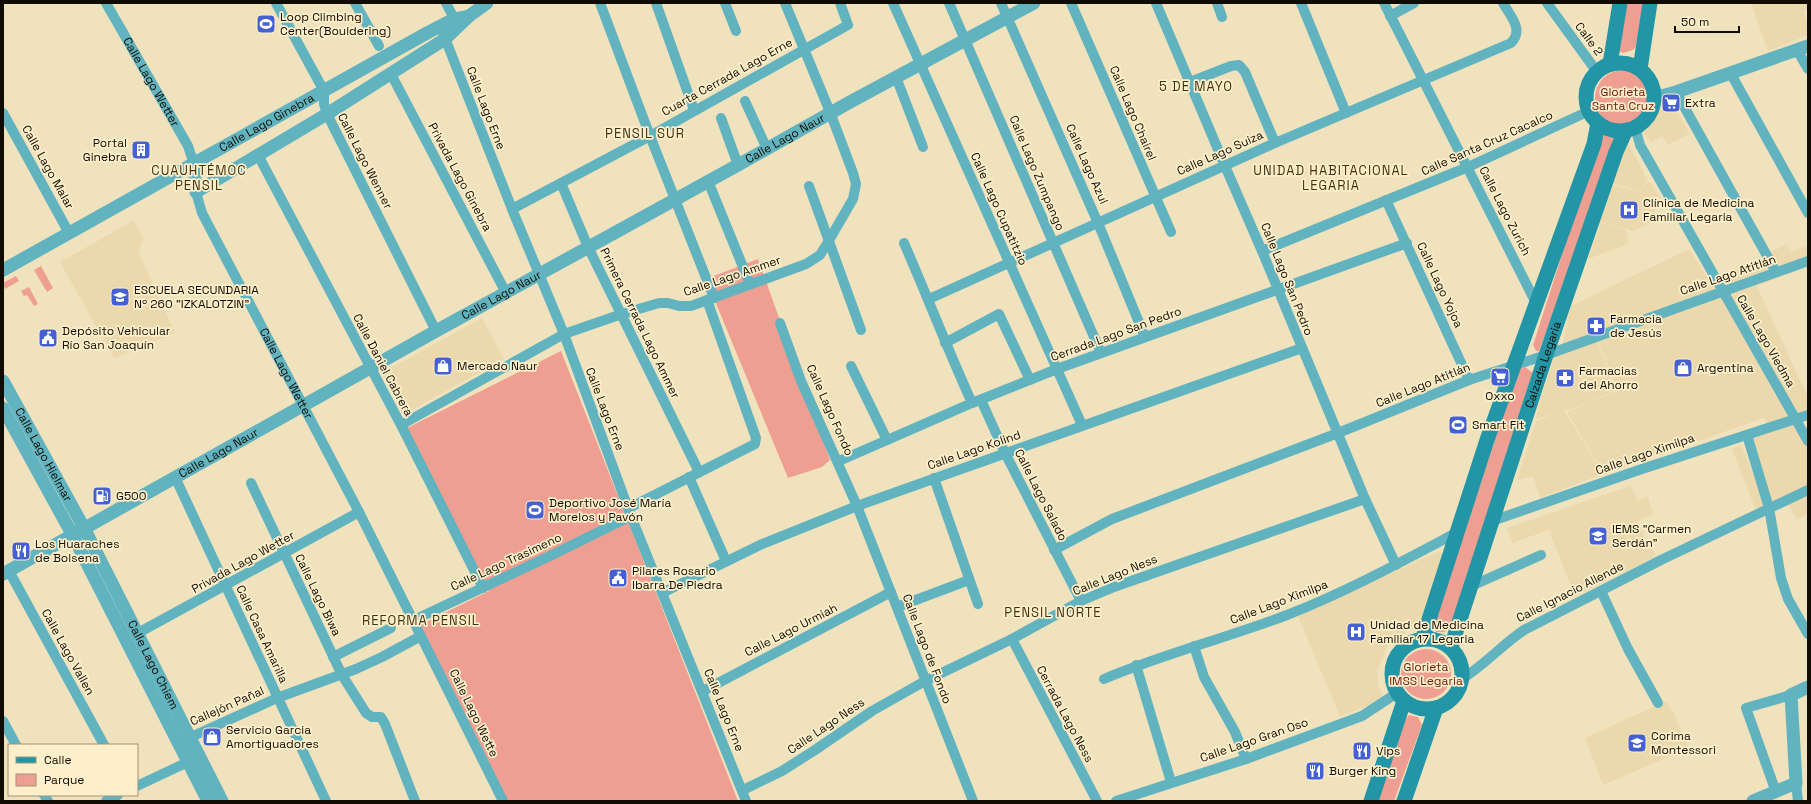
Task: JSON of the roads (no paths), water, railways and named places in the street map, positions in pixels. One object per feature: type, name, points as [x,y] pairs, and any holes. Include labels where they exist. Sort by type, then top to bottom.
[{"type":"main road","points":[[1604,68],[1620,3]]},
{"type":"main road","points":[[1640,69],[1650,3]]},
{"type":"main road","points":[[1423,638],[1456,533],[1514,365],[1594,144],[1593,117],[1586,101],[1590,80],[1604,68],[1625,63],[1640,69],[1661,93],[1648,115],[1630,128],[1611,129],[1593,117]]},
{"type":"main road","name":"Calzada Legaria","points":[[1451,647],[1469,587],[1546,355],[1616,152],[1630,128]]},
{"type":"main road","points":[[1423,638],[1438,640],[1451,647],[1458,656],[1462,668],[1462,679],[1459,689],[1446,704],[1436,708],[1422,709],[1409,705],[1400,697],[1393,684],[1391,674],[1397,654],[1404,646],[1423,638]]},
{"type":"main road","points":[[1371,801],[1400,697]]},
{"type":"main road","points":[[1404,801],[1436,708]]},
{"type":"street","name":"Calle Lago Wetter","points":[[106,3],[188,146],[194,164],[196,192],[202,212],[359,512],[421,636]]},
{"type":"street","name":"Calle Lago Wenner","points":[[276,3],[324,91],[324,104],[327,114],[436,331]]},
{"type":"street","points":[[355,3],[380,46]]},
{"type":"street","points":[[446,3],[456,23]]},
{"type":"street","name":"Calle Lago Ginebra","points":[[3,270],[440,26],[456,23],[469,16],[487,3]]},
{"type":"street","points":[[600,3],[675,199],[710,299]]},
{"type":"street","points":[[656,3],[694,110]]},
{"type":"street","points":[[725,3],[736,31]]},
{"type":"street","points":[[786,3],[830,112]]},
{"type":"street","name":"Cuarta Cerrada Lago Erne","points":[[512,208],[650,136],[804,48],[848,25],[840,3]]},
{"type":"street","name":"Calle Lago Cupatitzio","points":[[893,3],[1082,425]]},
{"type":"street","name":"Calle Lago Zumpango","points":[[949,3],[1101,353]]},
{"type":"street","name":"Calle Lago Azul","points":[[1001,3],[1098,223],[1145,337]]},
{"type":"street","name":"Calle Lago Naur","points":[[6,573],[72,534],[767,149],[830,112],[1034,3]]},
{"type":"street","name":"Calle Lago Chairel","points":[[1071,3],[1171,232]]},
{"type":"street","name":"Calle Lago San Pedro","points":[[1156,3],[1262,251],[1365,499],[1396,565]]},
{"type":"street","points":[[1217,3],[1222,17]]},
{"type":"street","points":[[1301,3],[1346,113]]},
{"type":"street","name":"Calle Lago Zurich","points":[[1384,3],[1536,302]]},
{"type":"street","points":[[1390,16],[1414,3]]},
{"type":"street","name":"Calle Lago Suiza","points":[[929,299],[1008,262],[1054,243],[1275,143],[1511,43],[1516,37],[1517,30],[1504,3]]},
{"type":"street","name":"Calle 2","points":[[1546,3],[1604,68]]},
{"type":"street","name":"Calle Lago Ginebra","points":[[196,192],[327,114],[446,39],[456,23]]},
{"type":"street","name":"Calle Lago Erne","points":[[440,26],[564,334],[630,512],[743,790],[746,801]]},
{"type":"street","points":[[1776,272],[1661,93],[1731,74],[1803,48],[1808,69]]},
{"type":"street","points":[[1190,82],[1231,66],[1239,65],[1245,72],[1275,143]]},
{"type":"street","name":"Privada Lago Ginebra","points":[[391,74],[506,293]]},
{"type":"street","points":[[1731,74],[1808,213]]},
{"type":"street","points":[[896,77],[924,147]]},
{"type":"street","points":[[744,101],[767,149]]},
{"type":"street","name":"Calle Lago Ammer","points":[[401,425],[564,334],[659,303],[668,303],[685,307],[814,260],[820,256],[856,192],[853,173],[830,112]]},
{"type":"street","name":"Calle Lago Malar","points":[[3,113],[69,233]]},
{"type":"street","name":"Calle Santa Cruz Cacalco","points":[[1262,251],[1593,117]]},
{"type":"street","points":[[721,118],[738,165]]},
{"type":"street","name":"Calle Lago Viedma","points":[[1630,128],[1808,441]]},
{"type":"street","name":"Calle Daniel Cabrera","points":[[258,155],[401,425],[483,588]]},
{"type":"street","points":[[708,181],[750,284]]},
{"type":"street","name":"Primera Cerrada Lago Ammer","points":[[561,183],[588,247],[699,472]]},
{"type":"street","points":[[809,186],[861,330]]},
{"type":"street","name":"Calle Lago Yojoa","points":[[1386,200],[1469,380]]},
{"type":"street","name":"Calle Lago Salado","points":[[904,243],[929,299],[945,343],[1005,453],[1081,601]]},
{"type":"street","name":"Cerrada Lago San Pedro","points":[[838,462],[976,401],[1057,369],[1407,243]]},
{"type":"street","name":"Calle Lago Atitlán","points":[[1054,550],[1112,519],[1338,433],[1469,380],[1546,355],[1808,261]]},
{"type":"street","name":"Calle Lago Trasimeno","points":[[414,620],[483,588],[630,512],[689,477],[755,444],[756,438],[710,299]]},
{"type":"street","points":[[945,343],[999,314],[1030,380]]},
{"type":"street","name":"Calle Lago Fondo","points":[[780,323],[801,381],[857,506]]},
{"type":"street","name":"Calle Lago Kolind","points":[[662,593],[760,545],[857,506],[1302,348]]},
{"type":"street","points":[[851,366],[887,440]]},
{"type":"street","name":"Calle Lago Hielmar","points":[[3,380],[84,528]]},
{"type":"street","name":"Calle Lago Hielmar","points":[[3,408],[72,534]]},
{"type":"street","name":"Calle Lago Ximilpa","points":[[1492,520],[1646,467],[1808,415]]},
{"type":"street","points":[[1747,435],[1769,508],[1781,578],[1788,598],[1808,634]]},
{"type":"street","name":"Calle Casa Amarilla","points":[[175,477],[326,801]]},
{"type":"street","points":[[689,477],[726,561]]},
{"type":"street","points":[[934,478],[978,604]]},
{"type":"street","name":"Calle Lago Biwa","points":[[251,483],[342,675],[366,713],[372,717],[381,718],[385,724],[415,801]]},
{"type":"street","name":"Calle Ignacio Allende","points":[[1462,679],[1478,669],[1511,639],[1524,630],[1661,560],[1808,490]]},
{"type":"street","name":"Calle Lago Ness","points":[[743,790],[782,770],[815,750],[872,710],[925,681],[1012,639],[1081,601],[1114,587],[1365,499]]},
{"type":"street","name":"Calle Lago de Fondo","points":[[857,506],[973,801]]},
{"type":"street","name":"Privada Lago Wetter","points":[[138,633],[225,587],[359,512]]},
{"type":"street","name":"Calle Lago Chiem","points":[[84,528],[191,737],[222,801]]},
{"type":"street","name":"Calle Lago Ximilpa","points":[[1104,679],[1136,665],[1287,615],[1343,591],[1456,533]]},
{"type":"street","name":"Calle Lago Chiem","points":[[72,534],[208,801]]},
{"type":"street","points":[[1469,587],[1542,554]]},
{"type":"street","name":"Calle Lago Vallen","points":[[6,573],[103,744]]},
{"type":"street","points":[[897,607],[969,580]]},
{"type":"street","points":[[1601,591],[1628,649],[1658,703]]},
{"type":"street","name":"Calle Lago Urmiah","points":[[703,691],[891,592]]},
{"type":"street","points":[[333,657],[390,628]]},
{"type":"street","points":[[342,675],[382,658],[421,636]]},
{"type":"street","name":"Calle Lago Wette","points":[[421,636],[503,801]]},
{"type":"street","name":"Cerrada Lago Ness","points":[[1012,639],[1097,801]]},
{"type":"street","points":[[1194,646],[1204,678],[1235,732],[1246,759]]},
{"type":"street","points":[[1136,665],[1171,782]]},
{"type":"street","name":"Callejón Pañal","points":[[191,737],[277,698],[342,675]]},
{"type":"street","points":[[1776,792],[1746,708],[1791,695],[1808,687]]},
{"type":"street","points":[[1791,695],[1798,801]]},
{"type":"street","name":"Calle Lago Gran Oso","points":[[1116,801],[1246,759],[1362,716],[1400,697]]},
{"type":"street","points":[[3,721],[15,744]]},
{"type":"street","points":[[138,786],[188,762]]},
{"type":"street","points":[[1753,801],[1796,783]]},
{"type":"street","points":[[106,801],[116,796]]},
{"type":"place","name":"Loop Climbing Center(Bouldering)","points":[[266,24]]},
{"type":"place","name":"Extra","points":[[1671,103]]},
{"type":"place","name":"Portal Ginebra","points":[[141,150]]},
{"type":"place","name":"Clínica de Medicina Familiar Legaria","points":[[1629,210]]},
{"type":"place","name":"ESCUELA SECUNDARIA Nº 260 \"IZKALOTZIN\"","points":[[120,297]]},
{"type":"place","name":"Farmacia de Jesús","points":[[1596,326]]},
{"type":"place","name":"Depósito Vehicular Río San Joaquín","points":[[48,338]]},
{"type":"place","name":"Mercado Naur","points":[[443,366]]},
{"type":"place","name":"Argentina","points":[[1683,368]]},
{"type":"place","name":"Oxxo","points":[[1500,377]]},
{"type":"place","name":"Farmacias del Ahorro","points":[[1565,378]]},
{"type":"place","name":"Smart Fit","points":[[1458,425]]},
{"type":"place","name":"G500","points":[[102,496]]},
{"type":"place","name":"Deportivo José María Morelos y Pavón","points":[[535,510]]},
{"type":"place","name":"IEMS \"Carmen Serdán\"","points":[[1598,536]]},
{"type":"place","name":"Los Huaraches de Bolsena","points":[[21,551]]},
{"type":"place","name":"Pilares Rosario Ibarra De Piedra","points":[[618,578]]},
{"type":"place","name":"Unidad de Medicina Familiar 17 Legaria","points":[[1356,632]]},
{"type":"place","name":"Servicio Garcia Amortiguadores","points":[[212,737]]},
{"type":"place","name":"Corima Montessori","points":[[1637,743]]},
{"type":"place","name":"Vips","points":[[1362,751]]},
{"type":"place","name":"Burger King","points":[[1315,771]]},
{"type":"district","name":"5 DE MAYO","points":[[1196,86]]},
{"type":"district","name":"PENSIL SUR","points":[[645,133]]},
{"type":"district","name":"CUAUHTÉMOC PENSIL","points":[[199,178]]},
{"type":"district","name":"UNIDAD HABITACIONAL LEGARIA","points":[[1331,178]]},
{"type":"district","name":"PENSIL NORTE","points":[[1053,612]]},
{"type":"district","name":"REFORMA PENSIL","points":[[421,620]]},
{"type":"park label","name":"Glorieta Santa Cruz","points":[[1623,99]]},
{"type":"park label","name":"Glorieta IMSS Legaria","points":[[1426,674]]}]
